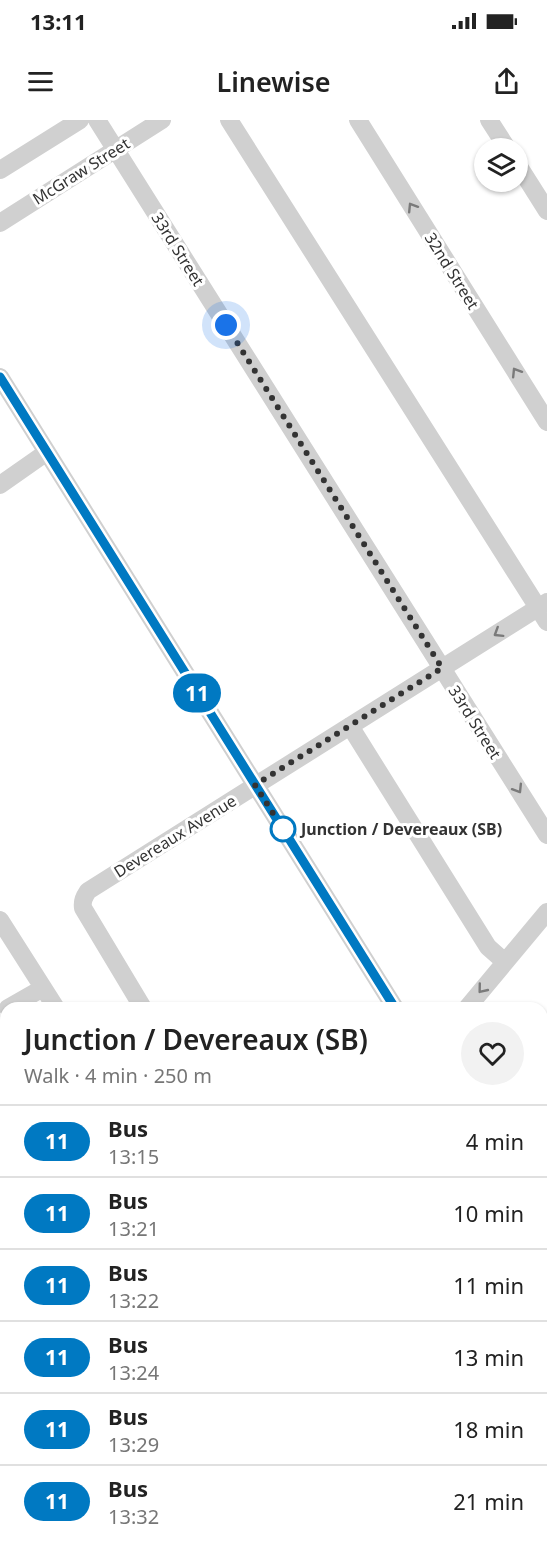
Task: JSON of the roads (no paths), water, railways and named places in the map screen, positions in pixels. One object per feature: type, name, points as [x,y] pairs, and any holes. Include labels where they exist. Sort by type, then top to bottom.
[{"type":"street","points":[[0,170],[55,127],[80,120]]},
{"type":"street","name":"33rd Street","points":[[97,120],[547,836]]},
{"type":"street","name":"McGraw Street","points":[[0,223],[162,120]]},
{"type":"street","points":[[230,120],[544,610]]},
{"type":"street","name":"32nd Street","points":[[358,120],[547,422]]},
{"type":"street","points":[[489,120],[501,138]]},
{"type":"street","points":[[528,181],[547,211]]},
{"type":"street","points":[[0,377],[391,1002]]},
{"type":"street","points":[[0,485],[47,452]]},
{"type":"street","name":"Devereaux Avenue","points":[[139,1002],[86,914],[82,902],[88,891],[442,668],[544,610]]},
{"type":"street","points":[[350,726],[488,947],[505,962]]},
{"type":"street","points":[[472,1002],[547,912]]},
{"type":"street","points":[[0,920],[52,1002]]},
{"type":"street","points":[[19,1002],[43,988]]},
{"type":"place","name":"Junction / Devereaux (SB)","points":[[283,829]]}]
